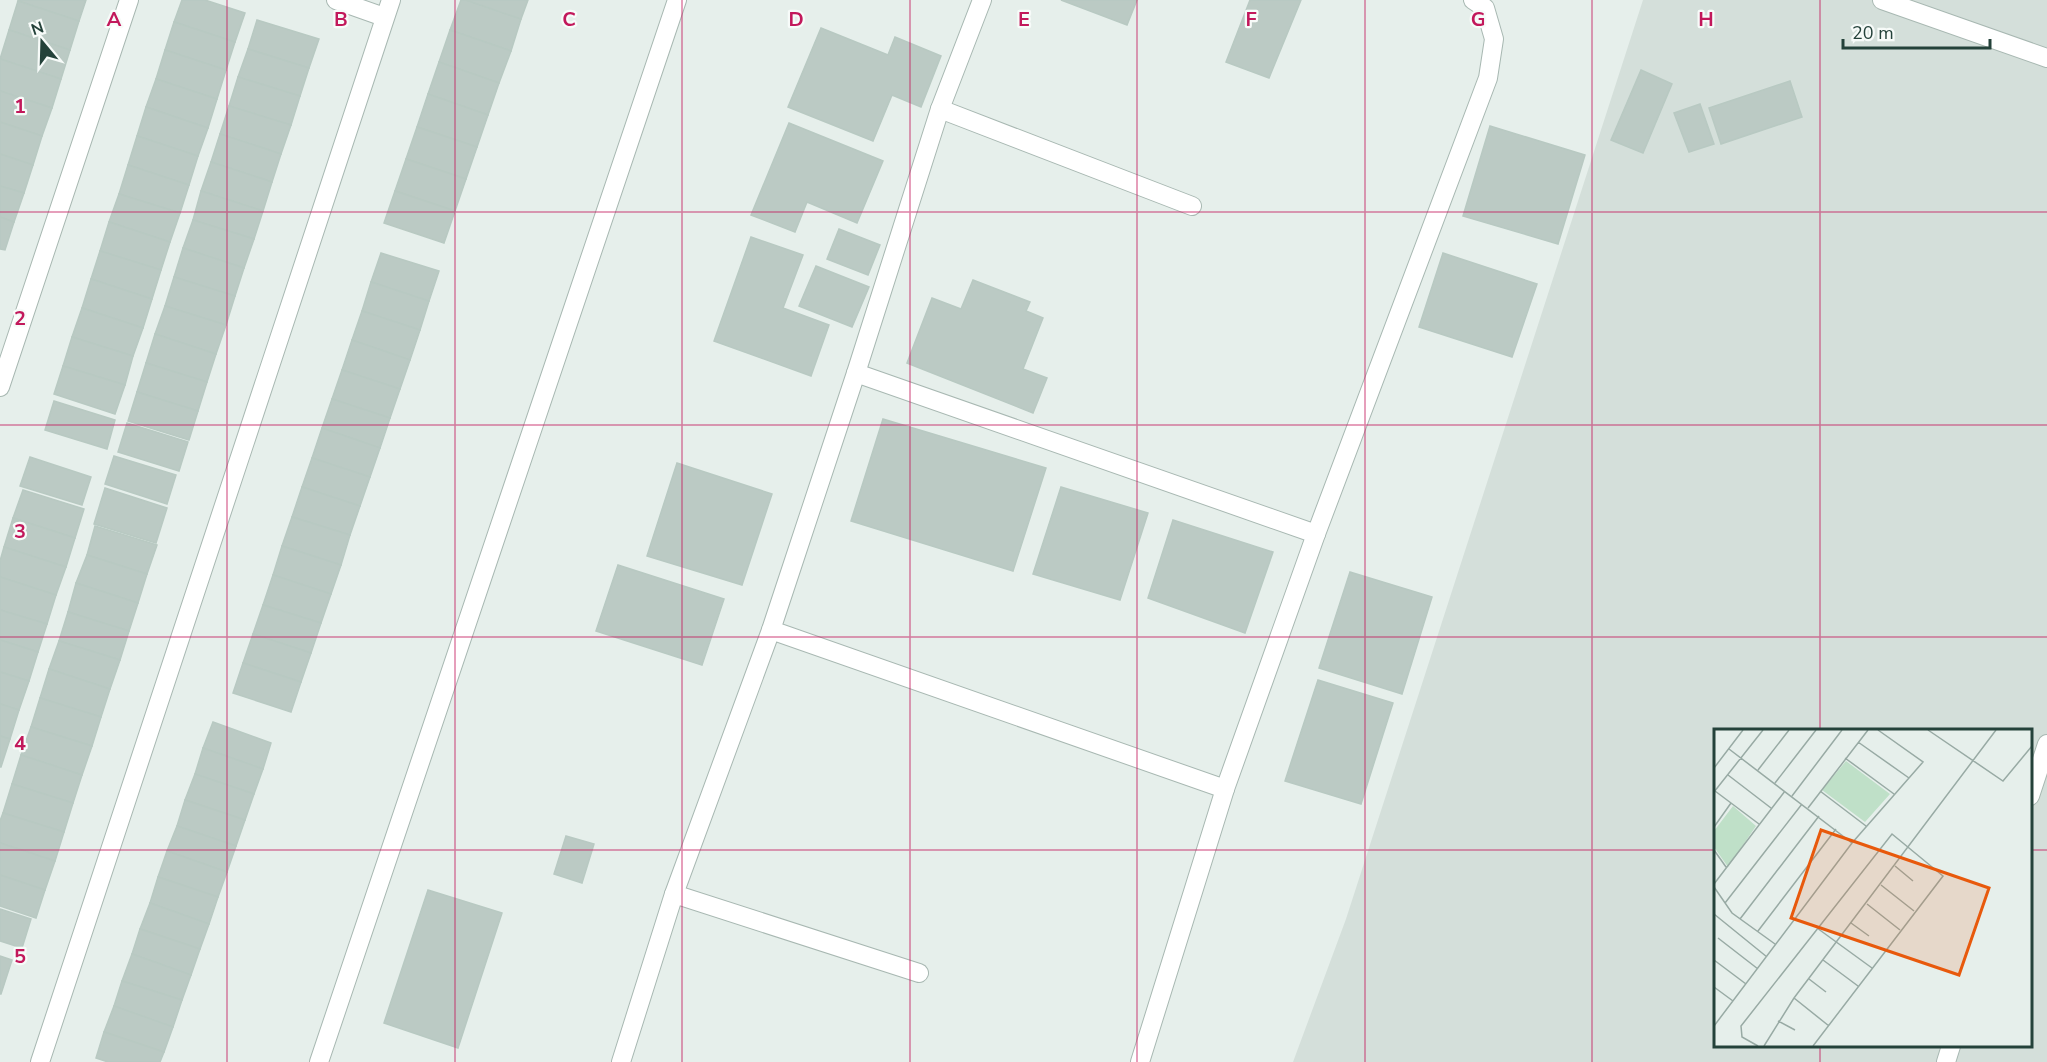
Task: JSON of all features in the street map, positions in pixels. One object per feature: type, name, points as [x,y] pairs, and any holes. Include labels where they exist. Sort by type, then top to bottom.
[{"type":"street","points":[[0,387],[129,0]]},
{"type":"street","points":[[40,1062],[388,8],[336,0]]},
{"type":"street","points":[[319,1062],[676,0]]},
{"type":"street","points":[[621,1062],[674,894],[771,630],[940,109],[982,0]]},
{"type":"street","points":[[1140,1062],[1225,789],[1316,534],[1488,78],[1494,39],[1485,8],[1473,0]]},
{"type":"street","points":[[1882,0],[2047,58]]},
{"type":"street","points":[[940,109],[1192,206]]},
{"type":"street","points":[[856,373],[1316,534]]},
{"type":"street","points":[[771,630],[1225,789]]},
{"type":"street","points":[[2032,793],[2047,744]]},
{"type":"street","points":[[674,894],[919,973]]},
{"type":"street","points":[[1946,1062],[1951,1047]]},
{"type":"shaded area","points":[[1643,0],[2047,0],[2047,1062],[1293,1062],[1346,919]]},
{"type":"building","points":[[19,0],[86,0],[79,21]]},
{"type":"building","points":[[182,0],[205,0],[245,13],[235,42],[174,22]]},
{"type":"building","points":[[461,0],[521,19],[511,51],[450,30]]},
{"type":"building","points":[[466,0],[528,0],[521,19]]},
{"type":"building","points":[[1061,0],[1137,0],[1127,25]]},
{"type":"building","points":[[1250,0],[1301,0],[1269,78],[1226,62]]},
{"type":"building","points":[[18,1],[79,21],[70,50],[9,30]]},
{"type":"building","points":[[257,20],[319,39],[309,68],[248,49]]},
{"type":"building","points":[[174,22],[235,42],[226,70],[165,50]]},
{"type":"building","points":[[821,28],[888,55],[895,37],[941,56],[921,107],[892,95],[873,141],[788,107]]},
{"type":"building","points":[[9,30],[70,50],[61,79],[0,59]]},
{"type":"building","points":[[450,30],[511,51],[499,83],[439,62]]},
{"type":"building","points":[[248,49],[309,68],[300,96],[238,77]]},
{"type":"building","points":[[165,50],[226,70],[217,99],[156,79]]},
{"type":"building","points":[[0,59],[61,79],[52,108],[0,91]]},
{"type":"building","points":[[439,62],[499,83],[488,115],[428,94]]},
{"type":"building","points":[[1641,70],[1672,84],[1643,153],[1611,140]]},
{"type":"building","points":[[238,77],[300,96],[291,125],[229,106]]},
{"type":"building","points":[[156,79],[217,99],[208,128],[146,107]]},
{"type":"building","points":[[1790,81],[1802,117],[1721,144],[1709,108]]},
{"type":"building","points":[[0,91],[52,108],[42,136],[0,122]]},
{"type":"building","points":[[428,94],[488,115],[477,147],[417,127]]},
{"type":"building","points":[[1700,104],[1714,144],[1689,152],[1674,113]]},
{"type":"building","points":[[229,106],[291,125],[281,154],[220,134]]},
{"type":"building","points":[[146,107],[208,128],[198,156],[137,136]]},
{"type":"building","points":[[0,122],[42,136],[33,165],[0,154]]},
{"type":"building","points":[[789,123],[883,161],[857,223],[807,202],[795,232],[751,215]]},
{"type":"building","points":[[1490,126],[1585,155],[1558,244],[1463,216]]},
{"type":"building","points":[[417,127],[477,147],[466,179],[406,159]]},
{"type":"building","points":[[220,134],[281,154],[272,182],[211,162]]},
{"type":"building","points":[[137,136],[198,156],[189,185],[128,165]]},
{"type":"building","points":[[0,154],[33,165],[24,193],[0,186]]},
{"type":"building","points":[[406,159],[466,179],[455,211],[395,191]]},
{"type":"building","points":[[211,162],[272,182],[263,211],[201,191]]},
{"type":"building","points":[[128,165],[189,185],[180,213],[119,194]]},
{"type":"building","points":[[0,186],[24,193],[14,222],[0,217]]},
{"type":"building","points":[[201,191],[263,211],[254,239],[193,220]]},
{"type":"building","points":[[395,191],[455,211],[444,243],[384,223]]},
{"type":"building","points":[[119,194],[180,213],[170,242],[109,222]]},
{"type":"building","points":[[0,217],[14,222],[5,250],[0,249]]},
{"type":"building","points":[[193,220],[254,239],[244,268],[183,248]]},
{"type":"building","points":[[109,222],[170,242],[161,270],[100,251]]},
{"type":"building","points":[[839,229],[880,245],[868,275],[827,259]]},
{"type":"building","points":[[751,237],[803,255],[783,308],[829,325],[811,376],[714,341]]},
{"type":"building","points":[[183,248],[244,268],[235,296],[174,277]]},
{"type":"building","points":[[100,251],[161,270],[152,299],[91,279]]},
{"type":"building","points":[[381,253],[439,271],[429,301],[371,282]]},
{"type":"building","points":[[1443,253],[1537,284],[1512,357],[1419,327]]},
{"type":"building","points":[[816,266],[869,287],[852,327],[799,306]]},
{"type":"building","points":[[174,277],[235,296],[226,325],[165,306]]},
{"type":"building","points":[[91,279],[152,299],[143,328],[82,308]]},
{"type":"building","points":[[973,280],[1030,302],[1026,311],[1043,318],[1023,369],[1047,378],[1033,413],[907,363],[932,298],[961,309]]},
{"type":"building","points":[[371,282],[429,301],[420,330],[362,311]]},
{"type":"building","points":[[165,306],[226,325],[216,354],[155,334]]},
{"type":"building","points":[[82,308],[143,328],[133,356],[72,337]]},
{"type":"building","points":[[362,311],[420,330],[410,360],[352,340]]},
{"type":"building","points":[[155,334],[216,354],[207,382],[146,363]]},
{"type":"building","points":[[72,337],[133,356],[125,385],[63,366]]},
{"type":"building","points":[[352,340],[410,360],[400,389],[342,370]]},
{"type":"building","points":[[146,363],[207,382],[198,411],[137,392]]},
{"type":"building","points":[[63,366],[125,385],[115,414],[54,394]]},
{"type":"building","points":[[342,370],[400,389],[390,418],[332,399]]},
{"type":"building","points":[[137,392],[198,411],[189,440],[128,421]]},
{"type":"building","points":[[332,399],[390,418],[380,448],[322,428]]},
{"type":"building","points":[[54,401],[115,420],[107,449],[45,430]]},
{"type":"building","points":[[883,419],[1046,468],[1013,571],[851,521]]},
{"type":"building","points":[[127,423],[188,442],[179,471],[118,452]]},
{"type":"building","points":[[322,428],[380,448],[370,477],[312,458]]},
{"type":"building","points":[[114,456],[176,475],[167,504],[105,484]]},
{"type":"building","points":[[30,457],[91,477],[82,505],[20,486]]},
{"type":"building","points":[[312,458],[370,477],[360,506],[302,487]]},
{"type":"building","points":[[677,463],[772,494],[742,585],[647,556]]},
{"type":"building","points":[[302,487],[360,506],[350,535],[292,517]]},
{"type":"building","points":[[1061,487],[1148,513],[1120,600],[1033,574]]},
{"type":"building","points":[[105,488],[167,508],[156,543],[94,524]]},
{"type":"building","points":[[23,490],[84,509],[75,538],[13,518]]},
{"type":"building","points":[[292,517],[350,535],[341,565],[282,546]]},
{"type":"building","points":[[13,518],[75,538],[66,567],[4,547]]},
{"type":"building","points":[[1173,520],[1273,552],[1245,633],[1148,598]]},
{"type":"building","points":[[95,526],[157,545],[147,574],[87,555]]},
{"type":"building","points":[[282,546],[341,565],[331,594],[273,575]]},
{"type":"building","points":[[4,547],[66,567],[56,595],[0,577],[0,561]]},
{"type":"building","points":[[87,555],[147,574],[138,603],[76,583]]},
{"type":"building","points":[[618,565],[724,599],[702,665],[596,631]]},
{"type":"building","points":[[1350,572],[1432,597],[1402,694],[1319,668]]},
{"type":"building","points":[[273,575],[331,594],[321,623],[263,605]]},
{"type":"building","points":[[0,577],[56,595],[47,624],[0,610]]},
{"type":"building","points":[[76,583],[138,603],[129,631],[68,612]]},
{"type":"building","points":[[263,605],[321,623],[311,653],[253,634]]},
{"type":"building","points":[[0,610],[47,624],[38,652],[0,640]]},
{"type":"building","points":[[68,612],[129,631],[120,660],[59,641]]},
{"type":"building","points":[[253,634],[311,653],[301,682],[243,663]]},
{"type":"building","points":[[0,640],[38,652],[29,681],[0,672]]},
{"type":"building","points":[[59,641],[120,660],[110,689],[49,669]]},
{"type":"building","points":[[243,663],[301,682],[291,712],[233,693]]},
{"type":"building","points":[[49,669],[110,689],[101,717],[40,698]]},
{"type":"building","points":[[0,672],[29,681],[19,710],[0,704]]},
{"type":"building","points":[[1318,680],[1393,703],[1361,804],[1285,781]]},
{"type":"building","points":[[40,698],[101,717],[92,746],[31,727]]},
{"type":"building","points":[[0,704],[19,710],[10,739],[0,736]]},
{"type":"building","points":[[213,722],[271,743],[263,769],[203,748]]},
{"type":"building","points":[[31,727],[92,746],[82,775],[21,755]]},
{"type":"building","points":[[0,736],[10,739],[1,767],[0,767]]},
{"type":"building","points":[[203,748],[263,769],[254,794],[195,774]]},
{"type":"building","points":[[21,755],[82,775],[73,803],[12,784]]},
{"type":"building","points":[[195,774],[254,794],[245,820],[185,800]]},
{"type":"building","points":[[12,784],[73,803],[64,832],[3,813]]},
{"type":"building","points":[[185,800],[245,820],[236,846],[177,826]]},
{"type":"building","points":[[3,813],[64,832],[55,861],[0,843],[0,821]]},
{"type":"building","points":[[177,826],[236,846],[227,872],[167,851]]},
{"type":"building","points":[[566,836],[594,844],[582,883],[554,874]]},
{"type":"building","points":[[0,843],[55,861],[45,890],[0,875]]},
{"type":"building","points":[[167,851],[227,872],[218,897],[158,877]]},
{"type":"building","points":[[0,875],[45,890],[36,918],[0,906]]},
{"type":"building","points":[[158,877],[218,897],[209,924],[150,903]]},
{"type":"building","points":[[428,890],[502,913],[458,1048],[384,1023]]},
{"type":"building","points":[[150,903],[209,924],[200,949],[140,929]]},
{"type":"building","points":[[0,909],[31,919],[22,948],[0,941]]},
{"type":"building","points":[[140,929],[200,949],[191,975],[132,954]]},
{"type":"building","points":[[132,954],[191,975],[182,1000],[122,981]]},
{"type":"building","points":[[0,956],[12,960],[1,994],[0,994]]},
{"type":"building","points":[[122,981],[182,1000],[173,1027],[114,1006]]},
{"type":"building","points":[[114,1006],[173,1027],[164,1052],[104,1032]]},
{"type":"building","points":[[104,1032],[164,1052],[160,1062],[108,1062],[96,1058]]}]
